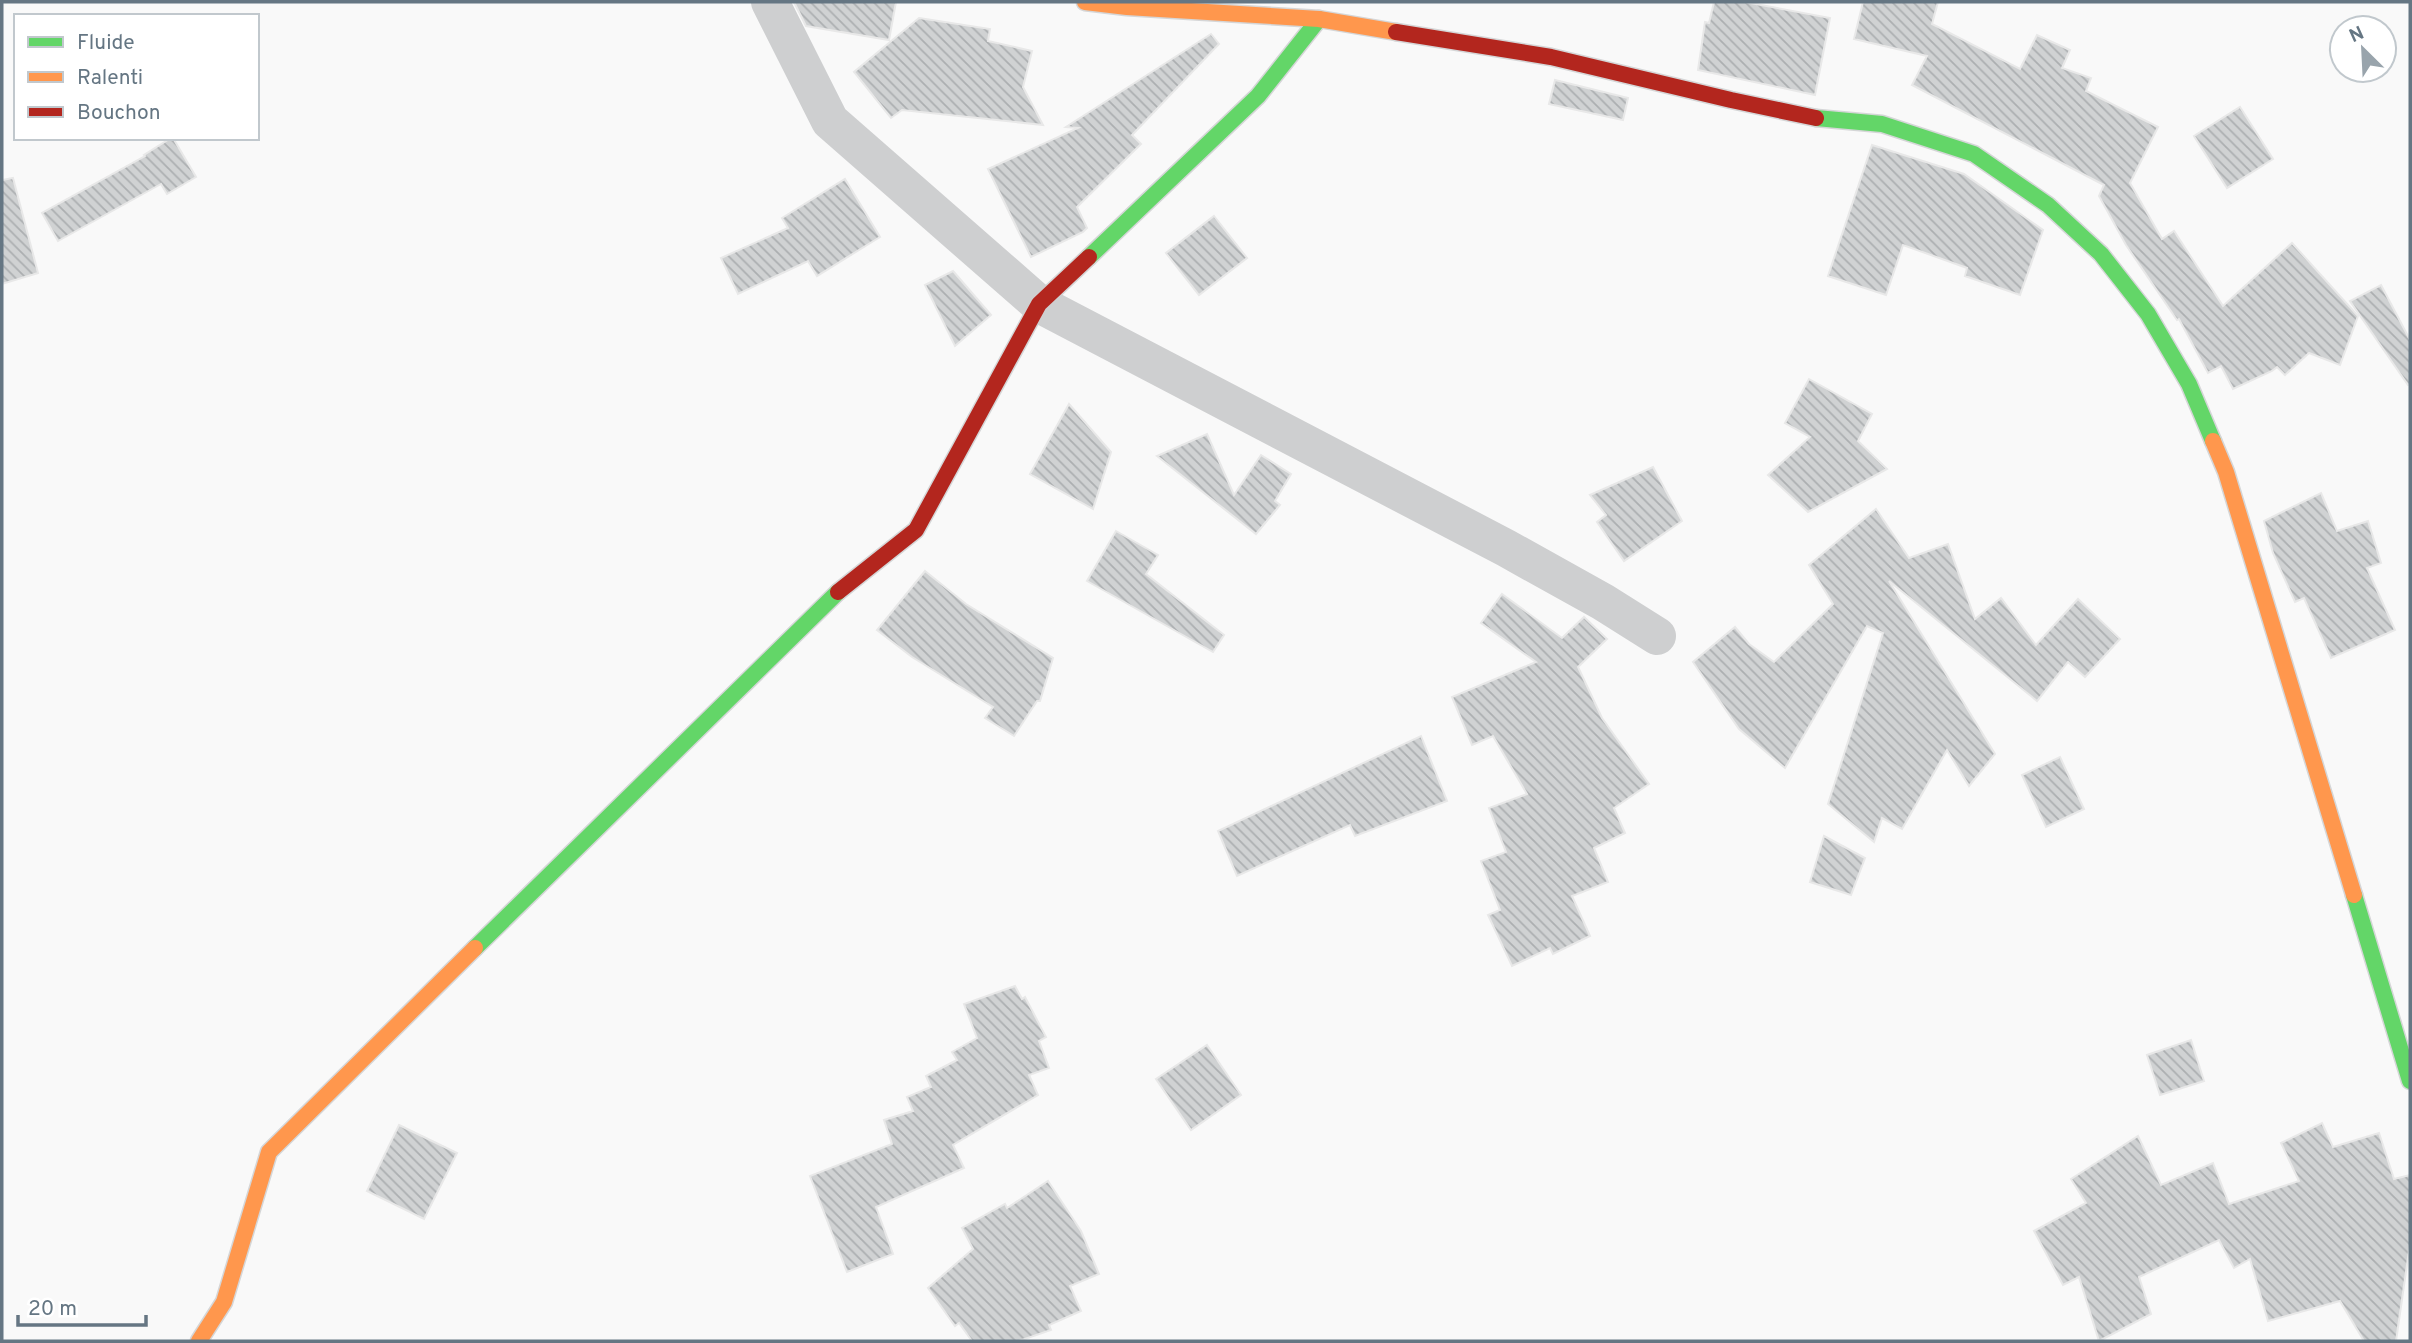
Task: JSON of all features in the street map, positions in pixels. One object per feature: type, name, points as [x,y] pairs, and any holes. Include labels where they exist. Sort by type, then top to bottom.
[{"type":"main road","points":[[1085,2],[1320,19],[1551,57],[1818,118],[1882,124],[1974,154],[2048,205],[2101,254],[2148,314],[2189,384],[2226,472],[2410,1081]]},
{"type":"main road","points":[[199,1341],[224,1302],[269,1152],[826,602],[916,530],[1039,303],[1258,96],[1320,19]]},
{"type":"street","points":[[770,2],[830,121],[1039,303],[1506,548],[1603,602],[1657,636]]},
{"type":"building","points":[[794,2],[896,2],[889,40],[806,26]]},
{"type":"building","points":[[1714,2],[1745,2],[1830,18],[1815,95],[1698,70],[1705,22],[1709,23]]},
{"type":"building","points":[[1863,2],[1938,2],[1932,24],[2020,69],[2037,35],[2070,50],[2062,68],[2091,78],[2086,91],[2158,127],[2130,183],[2162,239],[2174,231],[2223,306],[2292,243],[2358,316],[2340,365],[2309,353],[2285,375],[2277,367],[2233,389],[2221,366],[2208,373],[2179,319],[2177,320],[2126,245],[2099,196],[2104,185],[1912,85],[1927,56],[1854,39]]},
{"type":"building","points":[[919,18],[990,29],[988,41],[1032,51],[1023,87],[1043,125],[902,110],[891,118],[854,72]]},
{"type":"building","points":[[1211,34],[1219,44],[1132,135],[1141,144],[1077,207],[1087,228],[1031,257],[988,169],[1078,128],[1066,127]]},
{"type":"building","points":[[1555,80],[1628,98],[1623,120],[1549,104]]},
{"type":"building","points":[[2240,107],[2273,159],[2227,188],[2194,136]]},
{"type":"building","points":[[168,140],[174,140],[196,177],[167,194],[161,184],[58,241],[42,213]]},
{"type":"building","points":[[1872,145],[1964,174],[2043,230],[2020,295],[1965,276],[1967,268],[1903,245],[1886,295],[1828,276]]},
{"type":"building","points":[[13,178],[38,273],[2,284],[2,180]]},
{"type":"building","points":[[845,179],[880,237],[817,276],[808,261],[738,294],[721,258],[788,228],[782,218]]},
{"type":"building","points":[[1214,216],[1247,258],[1199,295],[1166,253]]},
{"type":"building","points":[[953,271],[991,315],[955,346],[925,285]]},
{"type":"building","points":[[2381,285],[2410,340],[2408,385],[2350,301]]},
{"type":"building","points":[[1809,379],[1872,414],[1858,441],[1887,469],[1808,512],[1768,475],[1810,437],[1785,423]]},
{"type":"building","points":[[1069,404],[1111,452],[1093,509],[1030,474]]},
{"type":"building","points":[[1207,434],[1234,495],[1261,455],[1291,474],[1275,501],[1280,505],[1256,534],[1157,456]]},
{"type":"building","points":[[1653,467],[1682,521],[1624,561],[1597,522],[1606,515],[1590,495]]},
{"type":"building","points":[[2321,493],[2337,531],[2368,521],[2381,563],[2367,568],[2395,630],[2331,658],[2304,598],[2295,602],[2273,553],[2264,521]]},
{"type":"building","points":[[1876,509],[1909,558],[1948,544],[1975,619],[2001,598],[2036,645],[2078,599],[2120,639],[2085,677],[2068,662],[2037,701],[1889,581],[1995,754],[1969,786],[1947,750],[1902,829],[1882,818],[1874,842],[1828,804],[1883,633],[1867,626],[1785,768],[1739,729],[1693,662],[1735,627],[1749,644],[1774,662],[1833,604],[1809,565]]},
{"type":"building","points":[[1116,531],[1158,555],[1146,574],[1224,635],[1213,652],[1087,581]]},
{"type":"building","points":[[925,571],[966,604],[1053,658],[1040,701],[1037,701],[1014,736],[985,718],[993,707],[912,657],[877,630]]},
{"type":"building","points":[[1502,594],[1562,638],[1584,617],[1607,639],[1578,667],[1602,718],[1649,784],[1614,808],[1625,833],[1594,848],[1608,882],[1572,896],[1590,936],[1553,954],[1550,948],[1512,966],[1488,915],[1500,910],[1481,861],[1506,852],[1489,808],[1527,794],[1493,736],[1472,745],[1452,697],[1536,662],[1481,623]]},
{"type":"building","points":[[1421,736],[1447,801],[1355,836],[1350,825],[1237,876],[1218,831]]},
{"type":"building","points":[[2060,757],[2084,809],[2046,827],[2022,775]]},
{"type":"building","points":[[1824,836],[1865,858],[1851,895],[1810,882]]},
{"type":"building","points":[[1015,986],[1022,999],[1025,997],[1046,1037],[1039,1041],[1049,1068],[1029,1075],[1038,1095],[953,1145],[964,1168],[876,1207],[893,1254],[847,1272],[810,1176],[892,1144],[884,1120],[913,1111],[907,1097],[931,1087],[926,1076],[957,1060],[952,1052],[977,1038],[964,1004]]},
{"type":"building","points":[[2191,1040],[2204,1081],[2160,1095],[2147,1055]]},
{"type":"building","points":[[1207,1045],[1241,1095],[1191,1130],[1156,1079]]},
{"type":"building","points":[[2322,1123],[2333,1147],[2379,1133],[2394,1179],[2410,1175],[2410,1244],[2396,1341],[2364,1341],[2340,1301],[2268,1321],[2250,1259],[2234,1268],[2219,1240],[2139,1277],[2151,1314],[2099,1341],[2079,1277],[2063,1285],[2034,1231],[2086,1203],[2071,1179],[2138,1136],[2161,1185],[2213,1163],[2229,1204],[2299,1181],[2281,1143]]},
{"type":"building","points":[[399,1125],[457,1153],[424,1219],[367,1191]]},
{"type":"building","points":[[1048,1181],[1081,1231],[1099,1274],[1070,1286],[1081,1311],[1049,1325],[1051,1330],[1019,1341],[972,1341],[959,1323],[955,1326],[928,1288],[973,1249],[962,1228],[1005,1204],[1007,1208]]},
{"type":"traffic: fast","points":[[1089,257],[1258,96],[1319,19]]},
{"type":"traffic: fast","points":[[1816,118],[1882,124],[1974,154],[2048,205],[2101,254],[2148,314],[2189,384],[2213,441]]},
{"type":"traffic: fast","points":[[475,948],[838,592]]},
{"type":"traffic: fast","points":[[2354,895],[2410,1081]]},
{"type":"traffic: slow","points":[[1085,2],[1319,19],[1396,32]]},
{"type":"traffic: slow","points":[[2213,441],[2226,472],[2354,895]]},
{"type":"traffic: slow","points":[[199,1341],[224,1302],[269,1152],[475,948]]},
{"type":"traffic: jam","points":[[1396,32],[1551,57],[1816,118]]},
{"type":"traffic: jam","points":[[838,592],[916,530],[1039,304],[1089,257]]}]
